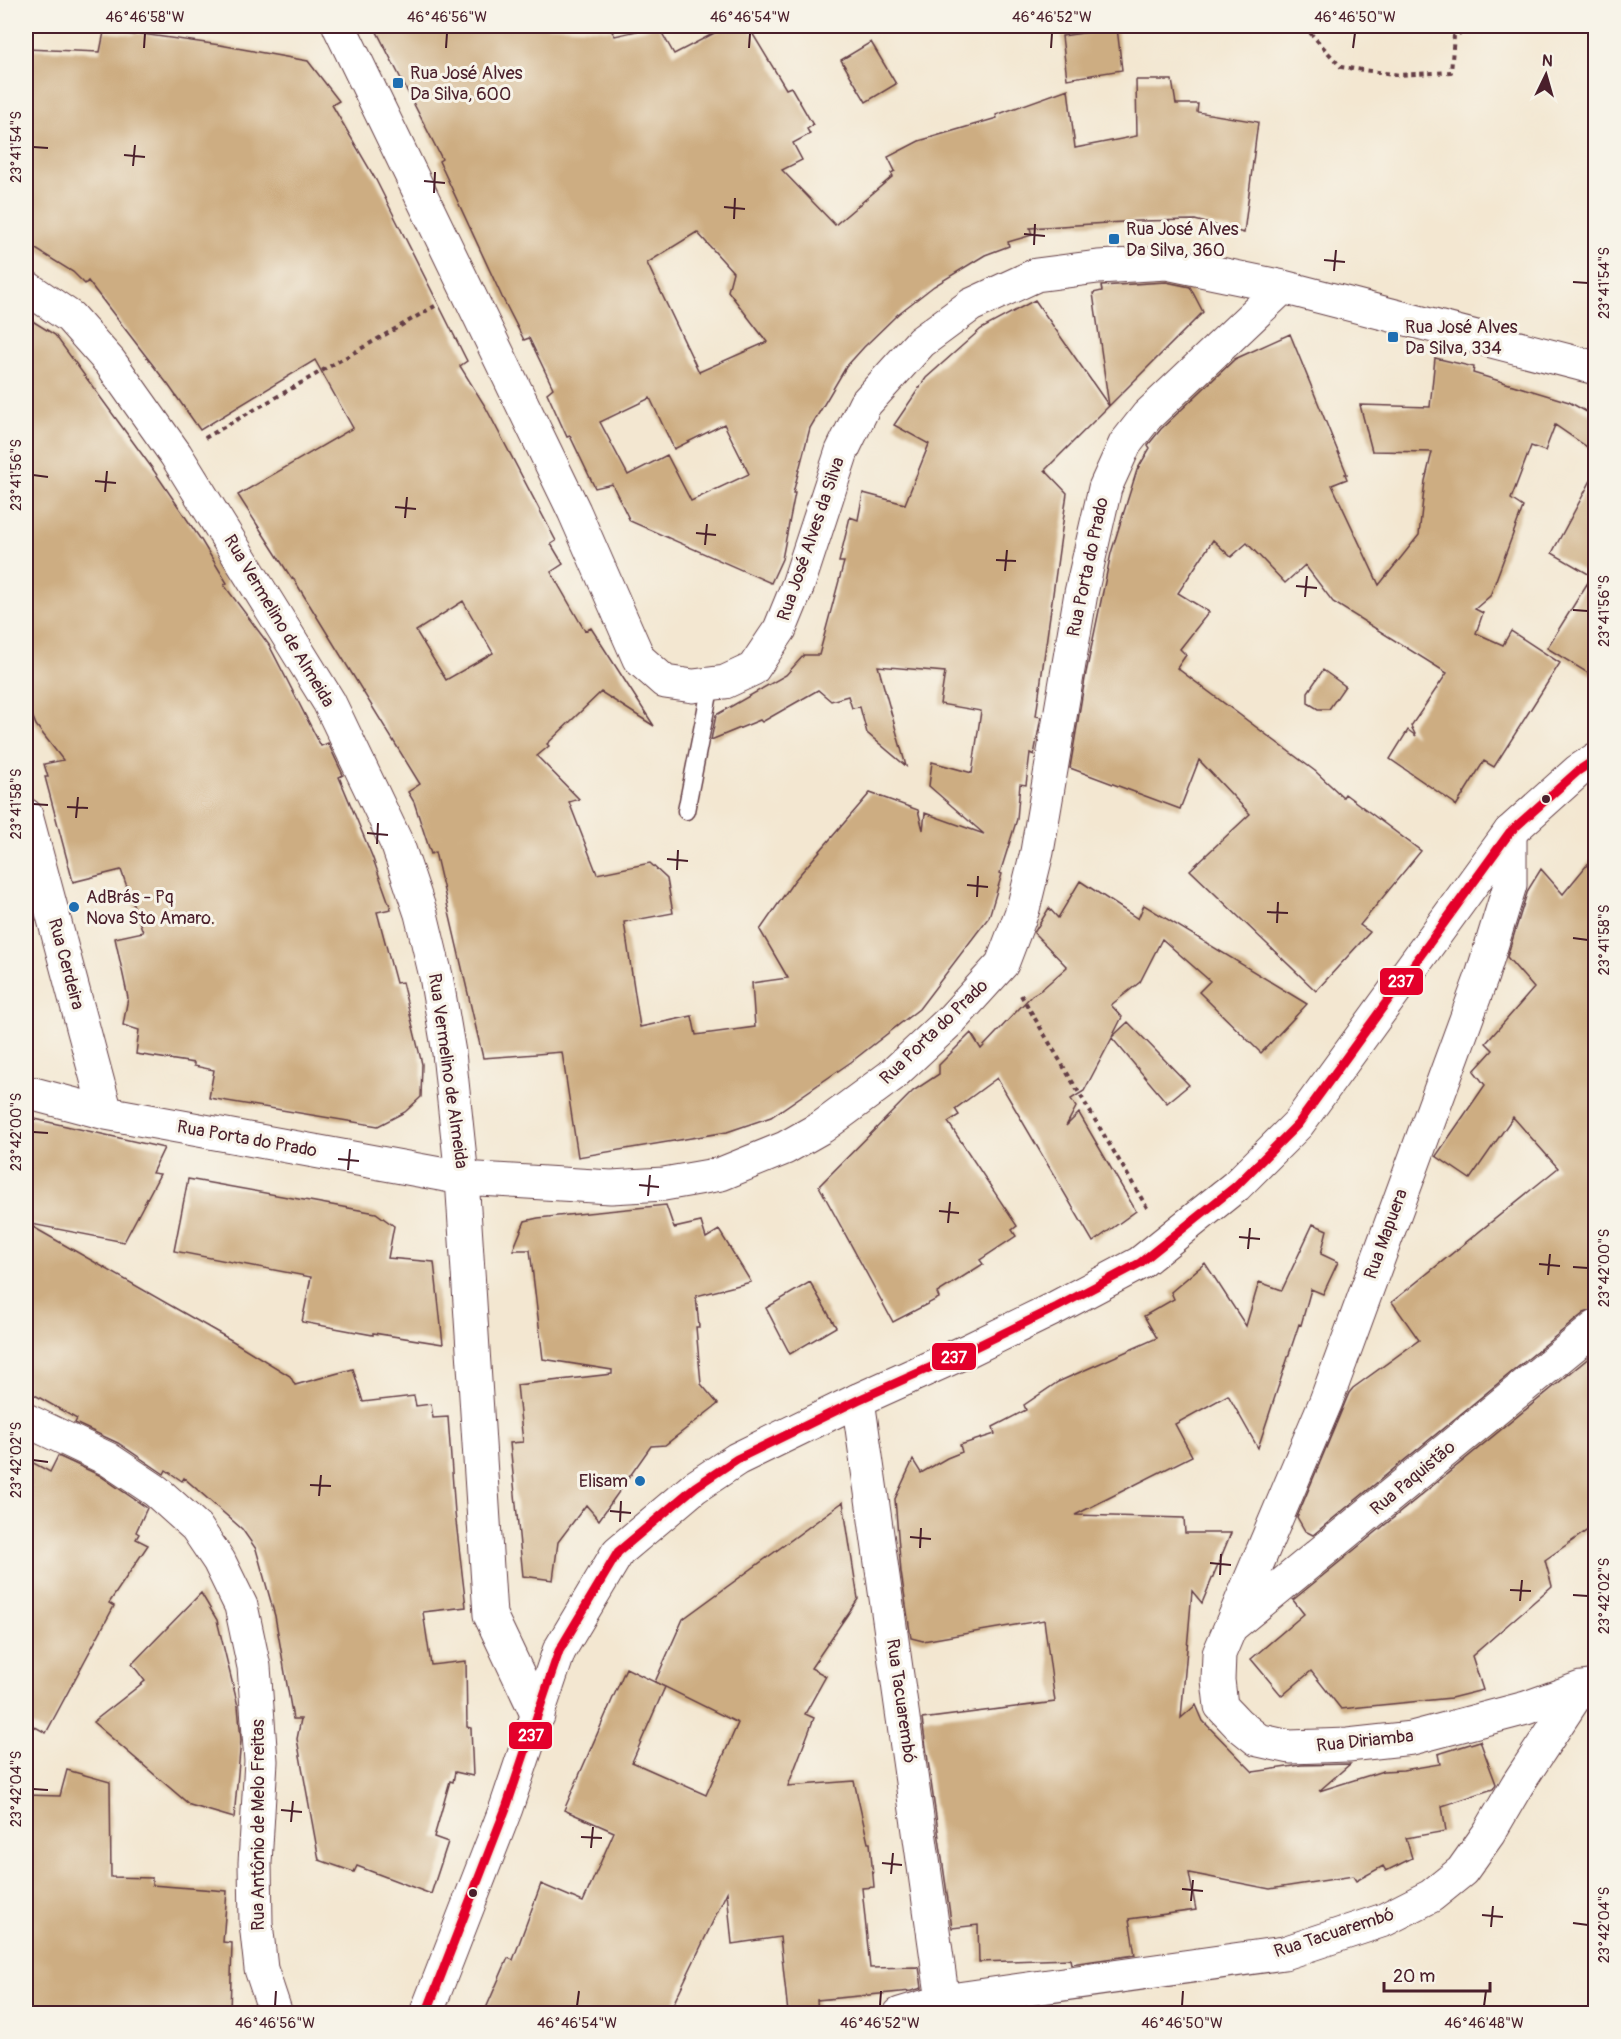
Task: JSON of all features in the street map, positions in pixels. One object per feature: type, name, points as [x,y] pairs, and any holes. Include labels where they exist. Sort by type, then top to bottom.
[{"type":"street","name":"Rua José Alves da Silva","points":[[339,26],[574,511],[639,659],[664,682],[693,686],[725,682],[753,669],[780,629],[798,585],[842,451],[865,404],[921,342],[971,305],[1036,275],[1098,267],[1167,263],[1283,287],[1596,368]]},
{"type":"street","name":"Rua Vermelino de Almeida","points":[[26,286],[70,317],[110,362],[176,455],[329,702],[398,846],[421,914],[436,976],[449,1053],[462,1178],[490,1615],[538,1716]]},
{"type":"street","name":"Rua Porta do Prado","points":[[26,1092],[106,1113],[462,1178],[611,1187],[664,1184],[721,1174],[785,1148],[822,1127],[891,1076],[951,1020],[1002,964],[1023,909],[1037,852],[1081,593],[1105,488],[1125,444],[1147,416],[1283,287]]},
{"type":"street","points":[[426,2013],[506,1808],[559,1651],[618,1552],[695,1487],[737,1459],[858,1400],[969,1350],[1140,1263],[1236,1186],[1298,1124],[1510,832],[1578,771],[1596,759]]},
{"type":"street","name":"Rua Cerdeira","points":[[26,814],[106,1113]]},
{"type":"street","name":"Rua Mapuera","points":[[1229,1628],[1326,1401],[1482,976],[1510,885],[1510,832]]},
{"type":"street","name":"Rua Paquistão","points":[[1229,1628],[1596,1327]]},
{"type":"street","name":"Rua Tacuarembó","points":[[858,1400],[943,2001]]},
{"type":"street","name":"Rua Antônio de Melo Freitas","points":[[26,1420],[108,1459],[156,1491],[196,1527],[219,1561],[241,1606],[254,1667],[261,1761],[255,1863],[256,1923],[261,1969],[276,2013]]},
{"type":"street","name":"Rua Diriamba","points":[[1229,1628],[1219,1654],[1218,1680],[1221,1706],[1258,1740],[1290,1747],[1348,1745],[1413,1738],[1526,1708],[1588,1687]]},
{"type":"street","name":"Rua Tacuarembó","points":[[900,2013],[943,2001],[1284,1953],[1383,1920],[1431,1896],[1462,1870],[1489,1833],[1517,1785],[1588,1687]]},
{"type":"lane","points":[[687,811],[711,684]]},
{"type":"path","points":[[1304,26],[1341,67],[1400,75],[1451,72],[1454,36],[1474,26]]},
{"type":"path","points":[[176,455],[466,288]]},
{"type":"path","points":[[1002,964],[1167,1241]]},
{"type":"building","points":[[374,26],[540,26],[611,30],[615,36],[658,26],[674,54],[728,26],[748,26],[786,89],[791,87],[813,125],[807,129],[810,134],[793,143],[802,160],[782,170],[835,225],[893,176],[891,173],[895,171],[888,157],[919,141],[997,118],[996,115],[1068,89],[1075,148],[1137,136],[1136,80],[1172,80],[1176,104],[1198,104],[1197,112],[1258,122],[1244,233],[1195,220],[1030,228],[1032,235],[1008,242],[1009,246],[985,255],[934,286],[898,314],[846,367],[810,428],[793,493],[795,493],[782,559],[771,583],[630,521],[612,484],[595,488],[570,436],[567,437],[547,393],[553,388],[529,338],[524,340],[502,297],[439,161],[442,159]],"holes":[[[697,232],[733,272],[728,291],[767,342],[699,372],[647,263]],[[650,398],[674,449],[724,424],[749,474],[691,501],[667,455],[628,475],[600,422]]]},
{"type":"building","points":[[1117,28],[1122,70],[1067,79],[1062,36]]},
{"type":"building","points":[[104,32],[134,35],[135,33],[308,61],[339,101],[332,105],[376,180],[467,361],[460,366],[485,406],[556,541],[551,544],[563,564],[551,572],[585,631],[591,628],[654,726],[601,692],[537,756],[579,799],[569,802],[597,874],[650,863],[667,879],[673,913],[624,922],[640,1027],[692,1016],[696,1035],[755,1027],[752,983],[788,978],[760,930],[794,881],[870,793],[918,810],[923,830],[925,813],[984,834],[929,786],[932,762],[972,773],[981,711],[940,704],[945,672],[878,666],[906,766],[867,733],[860,707],[852,708],[848,696],[831,701],[818,690],[762,722],[760,720],[711,740],[716,715],[786,675],[804,655],[819,655],[844,562],[839,562],[850,517],[858,520],[863,493],[905,504],[929,444],[894,425],[926,378],[981,329],[1035,300],[1109,406],[1045,470],[1067,493],[1036,716],[1041,717],[1034,755],[1030,753],[1026,785],[1020,784],[1017,819],[989,917],[919,1009],[851,1062],[771,1117],[727,1132],[578,1157],[562,1052],[483,1058],[435,852],[431,854],[414,802],[408,792],[420,784],[293,578],[238,495],[353,428],[315,360],[200,430],[88,281],[85,284],[73,272],[26,243],[26,49],[100,52]],"holes":[[[463,601],[493,653],[446,680],[416,631]]]},
{"type":"building","points":[[871,42],[896,84],[866,102],[841,60]]},
{"type":"building","points":[[1166,282],[1190,287],[1203,312],[1109,406],[1093,293],[1102,291],[1101,286]]},
{"type":"building","points":[[26,317],[55,335],[152,468],[201,540],[227,583],[224,585],[269,645],[321,746],[328,743],[343,775],[339,777],[391,909],[377,912],[396,983],[402,982],[422,1064],[421,1097],[405,1112],[378,1126],[209,1098],[214,1070],[194,1066],[194,1063],[136,1054],[139,1030],[123,1025],[128,998],[115,938],[143,932],[121,870],[73,882],[45,777],[48,777],[44,764],[63,760],[36,725],[26,700]]},
{"type":"building","points":[[1290,334],[1347,474],[1345,474],[1347,479],[1332,485],[1379,585],[1419,535],[1425,481],[1432,452],[1372,451],[1360,405],[1430,407],[1435,358],[1474,367],[1473,373],[1569,402],[1596,417],[1596,453],[1555,425],[1545,451],[1531,446],[1511,499],[1523,507],[1490,596],[1475,609],[1483,613],[1476,633],[1503,645],[1511,631],[1560,663],[1494,767],[1484,761],[1456,806],[1390,759],[1408,730],[1416,736],[1411,726],[1447,673],[1333,602],[1305,565],[1285,583],[1247,543],[1231,557],[1213,540],[1178,593],[1209,612],[1180,649],[1186,655],[1177,668],[1315,771],[1343,797],[1345,794],[1421,851],[1360,925],[1370,932],[1316,991],[1190,870],[1250,814],[1199,760],[1180,809],[1070,768],[1086,673],[1111,553],[1137,470],[1150,448],[1148,445],[1161,429],[1235,359]]},
{"type":"building","points":[[1596,471],[1596,678],[1547,648],[1592,576],[1552,553]]},
{"type":"building","points":[[1323,670],[1345,686],[1329,709],[1318,709],[1308,703],[1308,692]]},
{"type":"building","points":[[1596,854],[1596,1309],[1584,1313],[1313,1535],[1305,1531],[1297,1517],[1349,1393],[1419,1340],[1392,1302],[1558,1168],[1513,1117],[1470,1179],[1436,1156],[1485,1085],[1474,1071],[1493,1050],[1486,1043],[1534,988],[1507,957],[1528,890],[1541,869],[1563,894]]},
{"type":"building","points":[[1080,881],[1138,919],[1144,905],[1307,1004],[1261,1053],[1199,992],[1210,981],[1162,939],[1140,982],[1111,1005],[1122,1017],[1112,1037],[1128,1022],[1189,1085],[1167,1103],[1112,1038],[1084,1091],[1071,1099],[1076,1107],[1066,1126],[1079,1113],[1136,1211],[1093,1242],[997,1078],[955,1109],[959,1115],[948,1122],[1017,1226],[1012,1230],[1016,1236],[980,1260],[983,1264],[937,1293],[939,1298],[893,1322],[819,1186],[913,1091],[939,1074],[939,1065],[971,1033],[981,1049],[1032,995],[1067,967],[1034,933],[1049,908],[1058,918]]},
{"type":"building","points":[[26,1117],[164,1148],[152,1173],[160,1174],[124,1242],[26,1223]]},
{"type":"building","points":[[188,1179],[376,1213],[394,1226],[388,1258],[434,1262],[443,1344],[373,1333],[373,1335],[302,1322],[311,1277],[174,1251]]},
{"type":"building","points":[[666,1205],[674,1228],[701,1222],[706,1238],[719,1230],[751,1282],[696,1296],[701,1384],[718,1404],[665,1445],[651,1446],[599,1520],[586,1505],[558,1542],[553,1580],[523,1576],[510,1443],[523,1442],[517,1385],[612,1374],[612,1370],[543,1359],[530,1250],[513,1250],[525,1221]]},
{"type":"building","points":[[26,1223],[231,1340],[290,1376],[295,1385],[353,1369],[363,1402],[414,1396],[416,1406],[431,1404],[433,1418],[448,1417],[455,1513],[466,1607],[423,1612],[431,1665],[466,1661],[467,1727],[471,1728],[473,1776],[455,1772],[453,1782],[450,1781],[434,1837],[448,1842],[431,1894],[357,1866],[354,1872],[319,1860],[297,1739],[301,1719],[293,1719],[275,1616],[256,1549],[242,1529],[184,1478],[182,1481],[166,1470],[164,1474],[118,1443],[75,1423],[77,1419],[26,1390]]},
{"type":"building","points":[[1313,1224],[1327,1230],[1321,1254],[1338,1262],[1323,1294],[1311,1289],[1301,1325],[1299,1324],[1258,1448],[1228,1395],[1175,1424],[1192,1456],[1075,1515],[1184,1518],[1185,1533],[1231,1533],[1202,1603],[1192,1591],[1181,1718],[1196,1705],[1203,1721],[1253,1772],[1301,1765],[1350,1764],[1319,1791],[1383,1771],[1440,1764],[1438,1754],[1480,1741],[1496,1784],[1493,1789],[1442,1806],[1446,1831],[1406,1838],[1412,1858],[1386,1871],[1383,1866],[1356,1881],[1353,1876],[1270,1889],[1189,1873],[1196,1910],[1129,1919],[1135,1955],[1071,1964],[1070,1959],[979,1962],[978,1925],[952,1928],[922,1719],[1055,1702],[1044,1620],[923,1641],[911,1638],[901,1572],[895,1499],[913,1460],[921,1473],[962,1452],[960,1445],[995,1434],[993,1427],[1026,1410],[1024,1405],[1058,1382],[1157,1338],[1144,1316],[1174,1299],[1171,1292],[1205,1263],[1246,1326],[1259,1282],[1282,1290]]},
{"type":"building","points":[[810,1282],[836,1327],[790,1354],[766,1308]]},
{"type":"building","points":[[1596,1352],[1596,1524],[1545,1560],[1552,1586],[1472,1656],[1483,1690],[1451,1698],[1341,1709],[1311,1671],[1282,1696],[1251,1659],[1304,1614],[1293,1600]]},
{"type":"building","points":[[58,1456],[99,1475],[147,1508],[136,1532],[139,1534],[136,1539],[148,1545],[109,1603],[114,1606],[46,1733],[26,1722],[26,1459],[50,1472]]},
{"type":"building","points":[[843,1502],[858,1599],[811,1668],[826,1676],[805,1714],[814,1718],[788,1786],[854,1781],[868,1843],[870,1843],[874,1887],[862,1888],[870,1968],[919,1967],[922,1988],[817,2000],[818,2013],[788,2013],[780,1937],[732,1944],[727,1892],[669,2013],[484,2013],[508,1958],[513,1960],[541,1884],[583,1902],[614,1832],[564,1810],[626,1668],[665,1687],[632,1762],[706,1795],[738,1723],[655,1682],[683,1619]]},
{"type":"building","points":[[201,1593],[217,1620],[238,1706],[241,1740],[234,1818],[190,1805],[93,1722],[145,1681],[132,1664]]},
{"type":"building","points":[[67,1770],[110,1782],[111,1877],[152,1878],[152,1885],[227,1891],[223,1942],[232,1943],[230,2013],[26,2013],[26,1795],[60,1796]]},
{"type":"transit line","name":"237","points":[[426,2014],[506,1808],[559,1651],[618,1552],[695,1487],[737,1459],[858,1400],[969,1350],[1140,1263],[1236,1186],[1298,1124],[1510,832],[1578,771],[1596,759]]},
{"type":"place","name":"Rua José Alves Da Silva, 600","points":[[398,83]]},
{"type":"place","name":"Rua José Alves Da Silva, 360","points":[[1114,239]]},
{"type":"place","name":"Rua José Alves Da Silva, 334","points":[[1393,337]]},
{"type":"place","name":"AdBrás - Pq Nova Sto Amaro.","points":[[74,907]]},
{"type":"place","name":"Elisam","points":[[640,1481]]}]
